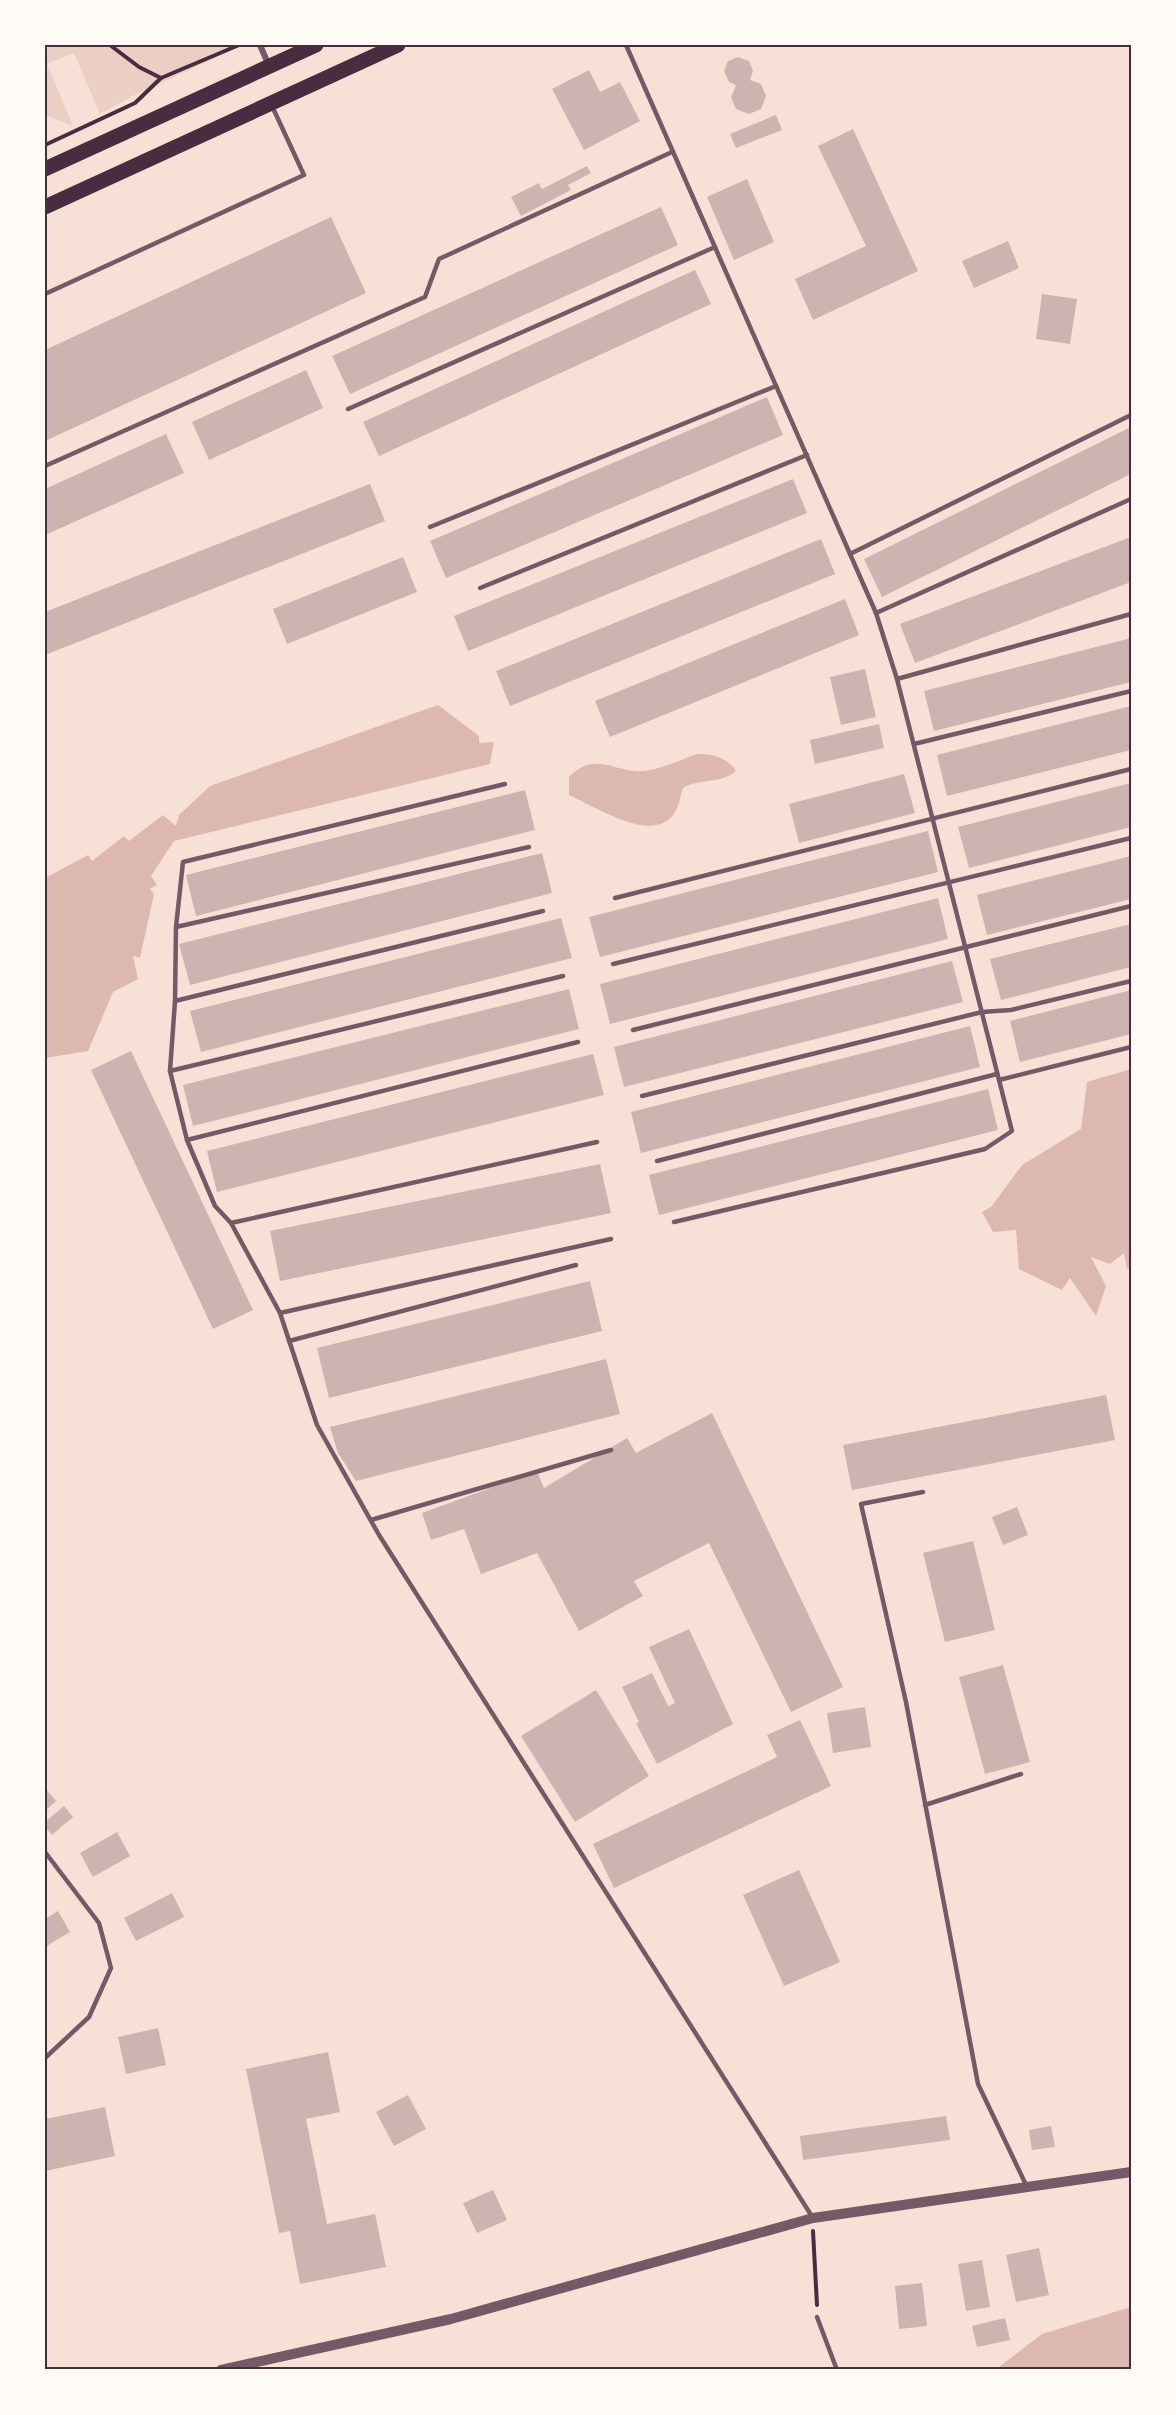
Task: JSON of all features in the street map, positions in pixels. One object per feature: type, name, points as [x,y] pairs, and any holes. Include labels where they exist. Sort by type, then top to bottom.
[{"type":"main road","points":[[45,169],[316,45]]},
{"type":"main road","points":[[45,207],[398,45]]},
{"type":"street","points":[[260,45],[270,67]]},
{"type":"street","points":[[222,2370],[451,2319],[813,2218],[1131,2172]]},
{"type":"lane","points":[[626,45],[876,613],[897,679],[1012,1131],[985,1149],[674,1222]]},
{"type":"lane","points":[[45,294],[304,175],[271,103]]},
{"type":"lane","points":[[45,466],[425,297],[439,259],[672,152]]},
{"type":"lane","points":[[348,409],[715,247]]},
{"type":"lane","points":[[430,527],[776,386]]},
{"type":"lane","points":[[850,554],[1131,415]]},
{"type":"lane","points":[[480,588],[807,456]]},
{"type":"lane","points":[[876,613],[1131,499]]},
{"type":"lane","points":[[897,679],[1131,614]]},
{"type":"lane","points":[[914,744],[1131,691]]},
{"type":"lane","points":[[615,898],[1131,769]]},
{"type":"lane","points":[[505,784],[183,862],[176,927],[170,1071],[187,1140],[214,1206],[231,1223],[280,1313],[316,1425],[371,1520],[813,2218]]},
{"type":"lane","points":[[613,964],[1131,838]]},
{"type":"lane","points":[[176,927],[529,847]]},
{"type":"lane","points":[[633,1030],[1131,906]]},
{"type":"lane","points":[[174,1001],[543,911]]},
{"type":"lane","points":[[170,1071],[563,976]]},
{"type":"lane","points":[[642,1096],[982,1012],[1011,1010],[1131,981]]},
{"type":"lane","points":[[187,1140],[578,1042]]},
{"type":"lane","points":[[999,1080],[1131,1047]]},
{"type":"lane","points":[[657,1161],[997,1074]]},
{"type":"lane","points":[[231,1223],[597,1142]]},
{"type":"lane","points":[[280,1313],[611,1239]]},
{"type":"lane","points":[[289,1341],[576,1265]]},
{"type":"lane","points":[[371,1520],[612,1450]]},
{"type":"lane","points":[[923,1492],[861,1504],[906,1702],[978,2084],[1027,2187]]},
{"type":"lane","points":[[925,1805],[1021,1774]]},
{"type":"lane","points":[[45,1852],[99,1923],[111,1968],[89,2017],[45,2058]]},
{"type":"lane","points":[[817,2318],[837,2370]]},
{"type":"path","points":[[110,45],[139,67],[161,78]]},
{"type":"path","points":[[45,145],[135,103],[161,78],[239,45]]},
{"type":"path","points":[[813,2218],[817,2318]]},
{"type":"shaded area","points":[[54,45],[232,45],[234,49],[100,114],[74,53],[47,64],[73,126],[45,115],[45,50]]},
{"type":"shaded area","points":[[438,705],[479,736],[479,743],[494,742],[490,764],[174,841],[151,876],[157,885],[150,889],[154,894],[140,958],[133,956],[138,979],[113,992],[88,1051],[45,1058],[45,878],[88,855],[92,861],[124,836],[129,841],[163,815],[176,826],[179,815],[210,786]]},
{"type":"shaded area","points":[[697,754],[719,757],[728,762],[736,771],[724,778],[683,788],[675,812],[663,823],[651,826],[622,820],[569,795],[569,777],[588,765],[596,764],[644,771]]},
{"type":"shaded area","points":[[1131,1069],[1131,1269],[1127,1269],[1124,1253],[1110,1264],[1091,1257],[1106,1286],[1096,1316],[1070,1278],[1062,1290],[1019,1269],[1016,1230],[993,1232],[982,1212],[991,1207],[1022,1165],[1081,1129],[1087,1082]]},
{"type":"shaded area","points":[[1131,2307],[1131,2370],[995,2370],[1042,2334]]},
{"type":"building","points":[[738,57],[749,61],[753,71],[750,80],[761,84],[766,96],[761,109],[749,114],[736,109],[731,97],[736,85],[729,82],[724,71],[728,61]]},
{"type":"building","points":[[589,70],[600,92],[620,82],[640,121],[584,150],[552,89]]},
{"type":"building","points":[[776,115],[782,130],[736,148],[730,134]]},
{"type":"building","points":[[853,129],[918,271],[813,320],[795,279],[866,246],[818,146]]},
{"type":"building","points":[[587,166],[591,173],[568,185],[571,190],[521,216],[511,197],[539,183],[542,189]]},
{"type":"building","points":[[747,179],[774,242],[734,260],[707,197]]},
{"type":"building","points":[[661,207],[678,245],[350,394],[332,356]]},
{"type":"building","points":[[331,217],[366,293],[45,441],[45,350]]},
{"type":"building","points":[[1008,241],[1019,268],[974,288],[962,261]]},
{"type":"building","points":[[695,270],[711,304],[379,456],[363,422]]},
{"type":"building","points":[[1042,294],[1077,299],[1070,344],[1036,339]]},
{"type":"building","points":[[306,370],[323,408],[209,460],[192,422]]},
{"type":"building","points":[[767,397],[783,435],[446,578],[430,541]]},
{"type":"building","points":[[1131,427],[1131,474],[882,597],[864,559]]},
{"type":"building","points":[[166,434],[184,473],[45,535],[45,489]]},
{"type":"building","points":[[793,479],[807,513],[468,651],[454,616]]},
{"type":"building","points":[[370,484],[385,521],[45,655],[45,612]]},
{"type":"building","points":[[1131,537],[1131,582],[915,663],[900,624]]},
{"type":"building","points":[[821,539],[835,574],[510,706],[496,671]]},
{"type":"building","points":[[403,557],[417,592],[287,644],[273,609]]},
{"type":"building","points":[[845,599],[859,635],[610,737],[595,701]]},
{"type":"building","points":[[1131,638],[1131,682],[934,731],[924,691]]},
{"type":"building","points":[[865,669],[876,717],[841,725],[830,677]]},
{"type":"building","points":[[1131,706],[1131,750],[947,796],[937,755]]},
{"type":"building","points":[[879,724],[884,748],[815,764],[810,740]]},
{"type":"building","points":[[904,774],[915,813],[799,843],[789,804]]},
{"type":"building","points":[[1131,783],[1131,827],[969,868],[958,827]]},
{"type":"building","points":[[525,790],[535,830],[196,916],[186,875]]},
{"type":"building","points":[[928,831],[938,872],[600,957],[589,917]]},
{"type":"building","points":[[542,853],[552,893],[190,985],[179,944]]},
{"type":"building","points":[[1131,856],[1131,899],[987,935],[977,895]]},
{"type":"building","points":[[938,898],[948,939],[610,1024],[600,984]]},
{"type":"building","points":[[561,918],[572,958],[201,1052],[190,1011]]},
{"type":"building","points":[[1131,924],[1131,967],[1001,1000],[990,959]]},
{"type":"building","points":[[952,961],[963,1002],[624,1087],[614,1047]]},
{"type":"building","points":[[569,989],[579,1029],[193,1126],[183,1085]]},
{"type":"building","points":[[1131,990],[1131,1034],[1020,1062],[1010,1021]]},
{"type":"building","points":[[970,1026],[980,1067],[641,1153],[631,1112]]},
{"type":"building","points":[[131,1051],[253,1310],[213,1329],[91,1070]]},
{"type":"building","points":[[593,1054],[604,1095],[217,1192],[207,1151]]},
{"type":"building","points":[[988,1089],[998,1130],[659,1215],[649,1175]]},
{"type":"building","points":[[600,1164],[611,1213],[280,1281],[270,1231]]},
{"type":"building","points":[[590,1281],[602,1331],[329,1398],[317,1348]]},
{"type":"building","points":[[606,1359],[620,1414],[356,1481],[338,1453],[330,1427]]},
{"type":"building","points":[[1106,1395],[1115,1440],[852,1490],[843,1445]]},
{"type":"building","points":[[712,1413],[843,1687],[791,1712],[709,1543],[634,1581],[643,1596],[579,1631],[537,1553],[481,1574],[464,1529],[431,1540],[422,1513],[537,1471],[544,1488],[627,1438],[636,1453]]},
{"type":"building","points":[[1017,1507],[1028,1535],[1003,1545],[992,1517]]},
{"type":"building","points":[[973,1541],[995,1630],[945,1642],[923,1553]]},
{"type":"building","points":[[689,1629],[733,1724],[657,1764],[636,1723],[639,1722],[622,1687],[652,1673],[668,1706],[675,1703],[649,1647]]},
{"type":"building","points":[[1003,1665],[1030,1762],[985,1774],[959,1677]]},
{"type":"building","points":[[596,1690],[649,1776],[575,1822],[521,1736]]},
{"type":"building","points":[[865,1707],[871,1747],[833,1753],[827,1713]]},
{"type":"building","points":[[800,1720],[831,1786],[614,1888],[593,1844],[777,1757],[767,1735]]},
{"type":"building","points":[[45,1788],[56,1801],[45,1811]]},
{"type":"building","points":[[64,1806],[73,1817],[52,1835],[45,1827],[45,1822]]},
{"type":"building","points":[[117,1832],[130,1856],[93,1877],[80,1853]]},
{"type":"building","points":[[799,1870],[840,1962],[784,1986],[743,1895]]},
{"type":"building","points":[[172,1893],[184,1917],[136,1941],[124,1918]]},
{"type":"building","points":[[58,1911],[70,1932],[45,1947],[45,1919]]},
{"type":"building","points":[[158,2028],[166,2065],[126,2074],[118,2037]]},
{"type":"building","points":[[328,2052],[340,2112],[306,2119],[327,2224],[375,2214],[386,2267],[300,2284],[290,2231],[279,2233],[246,2069]]},
{"type":"building","points":[[408,2095],[426,2129],[394,2146],[376,2112]]},
{"type":"building","points":[[105,2107],[115,2156],[45,2171],[45,2119]]},
{"type":"building","points":[[946,2116],[950,2140],[803,2160],[800,2136]]},
{"type":"building","points":[[1051,2126],[1055,2147],[1032,2150],[1029,2130]]},
{"type":"building","points":[[493,2190],[507,2220],[477,2233],[463,2203]]},
{"type":"building","points":[[1039,2248],[1049,2295],[1016,2302],[1006,2255]]},
{"type":"building","points":[[982,2260],[990,2307],[966,2311],[958,2264]]},
{"type":"building","points":[[922,2283],[927,2326],[899,2329],[895,2286]]},
{"type":"building","points":[[1005,2318],[1010,2340],[977,2347],[972,2326]]}]
